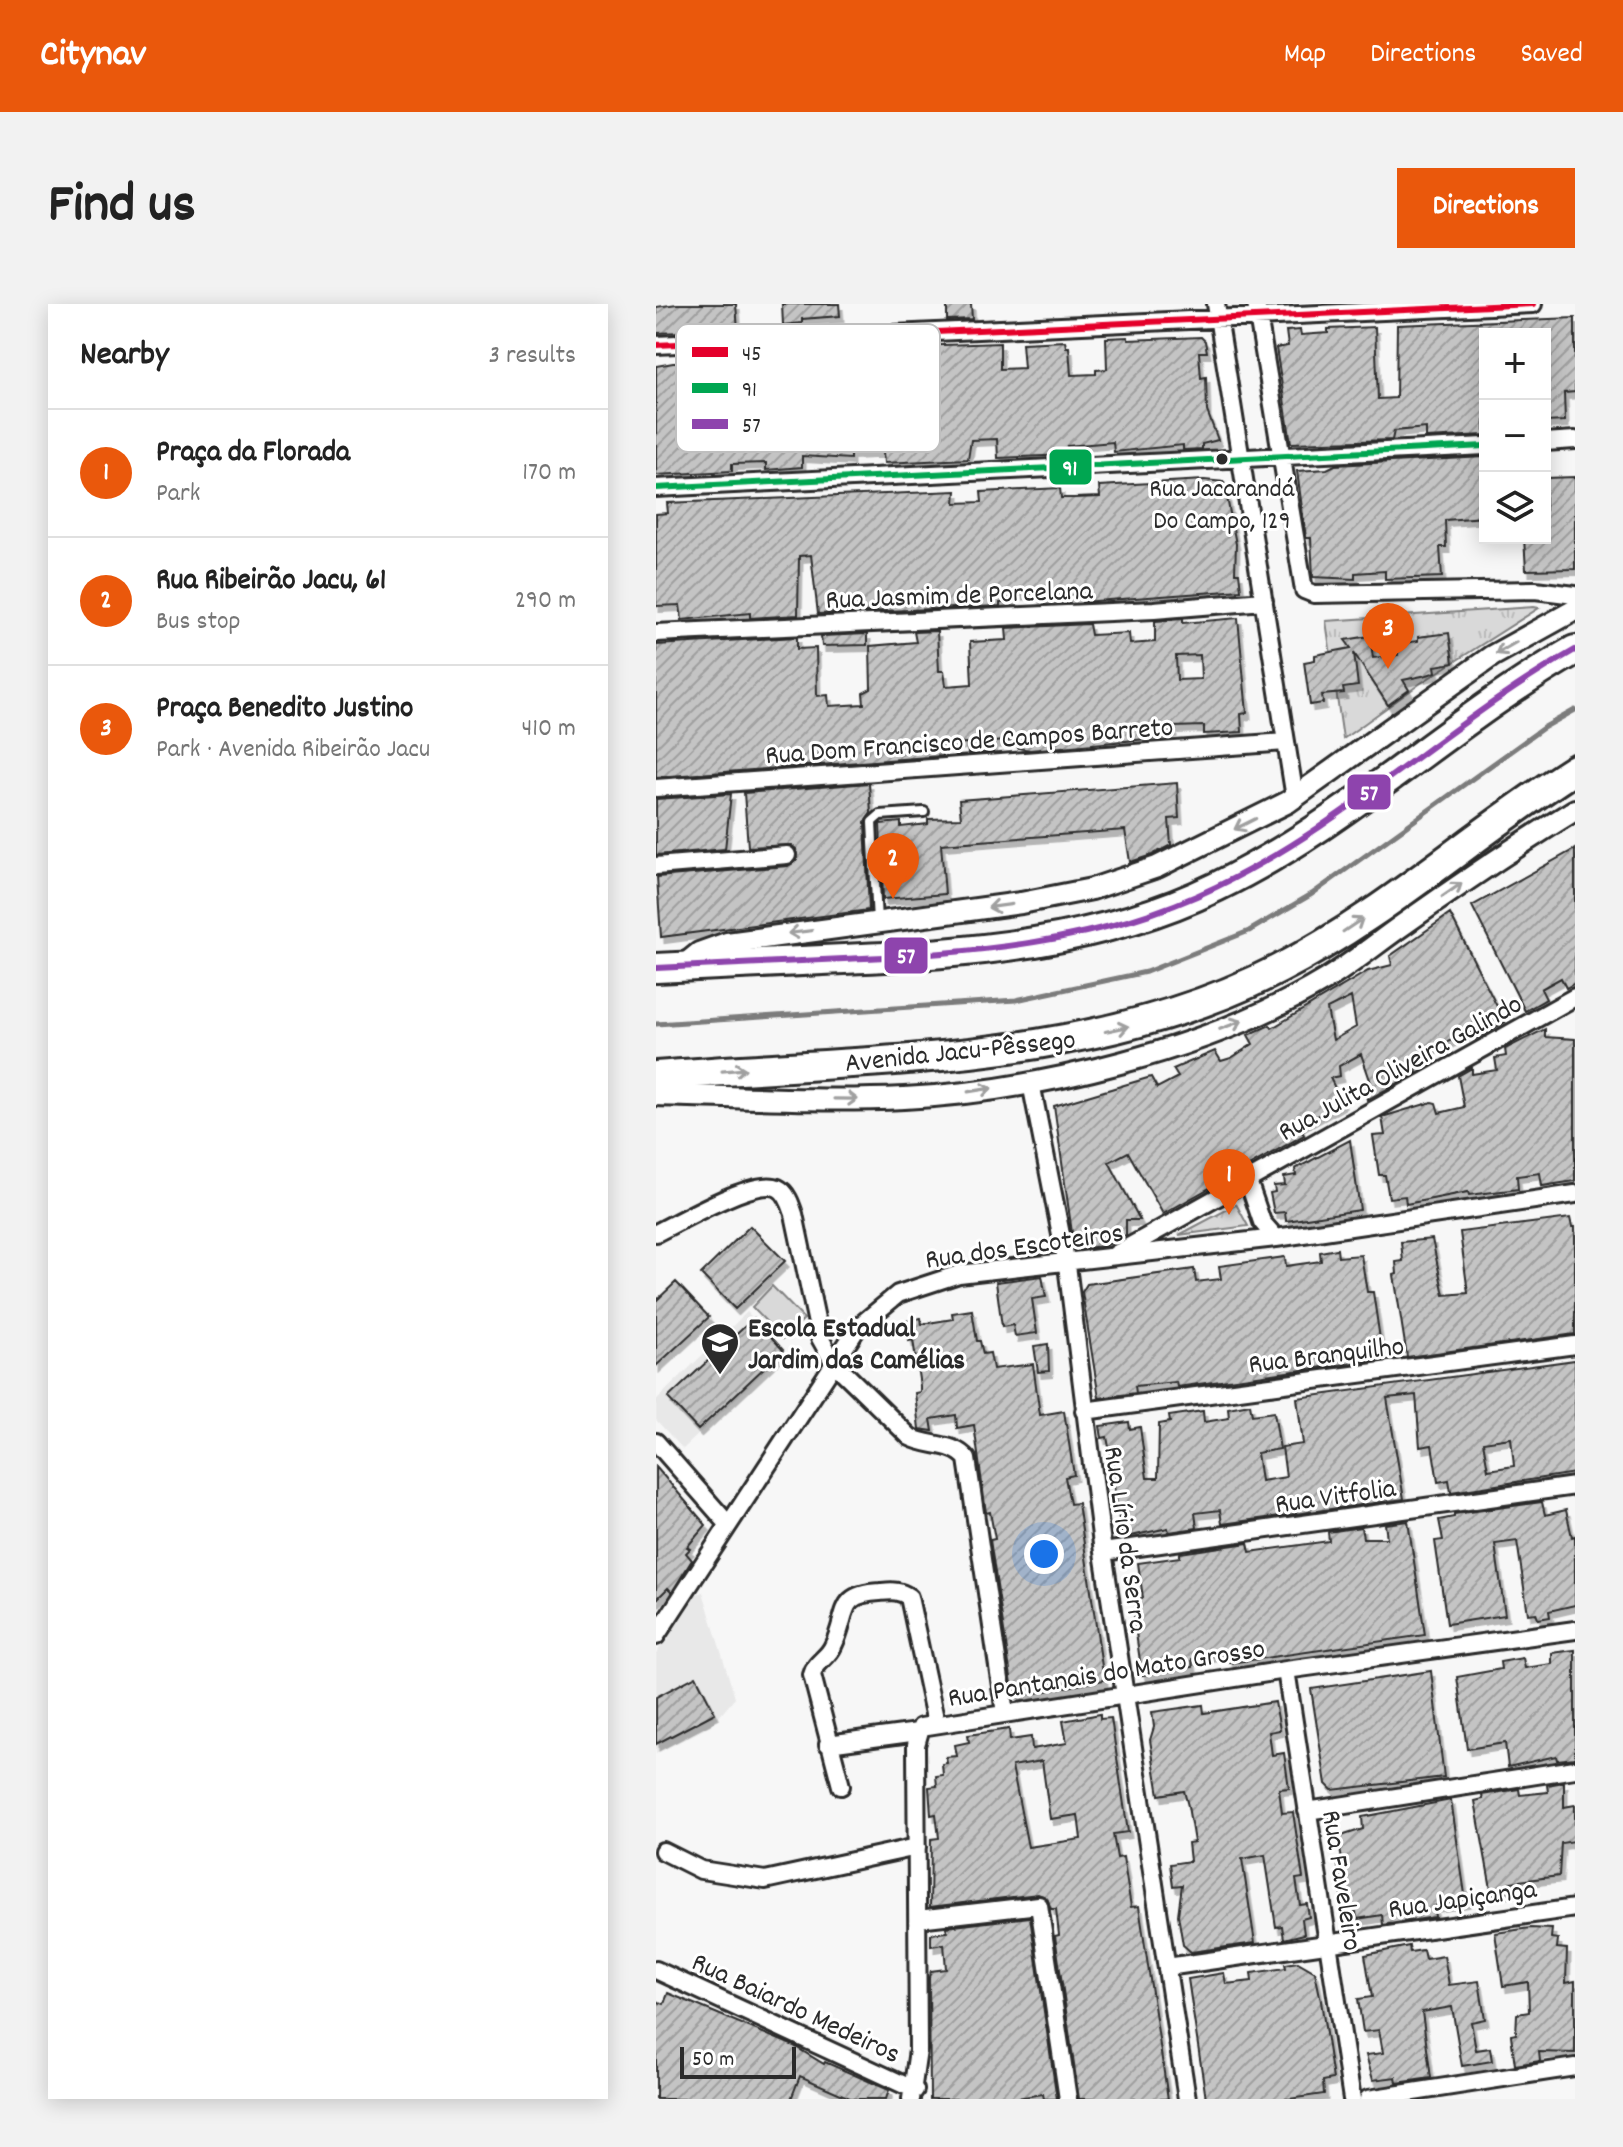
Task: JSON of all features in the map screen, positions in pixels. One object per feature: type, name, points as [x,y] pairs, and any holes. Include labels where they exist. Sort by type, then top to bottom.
[{"type":"highway","points":[[669,967],[950,954],[1025,945],[1094,932],[1145,917],[1217,887],[1308,833],[1473,713],[1575,650]]},
{"type":"highway","name":"Avenida Jacu-Pêssego","points":[[656,1076],[1012,1049],[1142,1024],[1211,1001],[1280,969],[1344,931],[1575,769]]},
{"type":"street","points":[[1216,304],[1295,798]]},
{"type":"street","points":[[940,333],[1219,321],[1257,311],[1533,304]]},
{"type":"street","points":[[1257,311],[1302,586],[1308,593],[1535,590],[1575,595]]},
{"type":"street","points":[[656,345],[676,344]]},
{"type":"street","points":[[1551,442],[1575,440]]},
{"type":"street","points":[[656,488],[1479,446]]},
{"type":"street","name":"Rua Jasmim de Porcelana","points":[[656,633],[1154,610],[1264,601]]},
{"type":"street","points":[[669,967],[727,943],[1092,889],[1157,867],[1295,798],[1492,656],[1575,610]]},
{"type":"street","name":"Rua Dom Francisco de Campos Barreto","points":[[656,788],[1286,742]]},
{"type":"street","name":"Avenida Jacu-Pêssego","points":[[656,1095],[902,1098],[1031,1083],[1194,1039],[1260,1014],[1326,980],[1515,846],[1575,810]]},
{"type":"street","points":[[656,866],[787,855]]},
{"type":"street","name":"Rua Julita Oliveira Galindo","points":[[1112,1257],[1575,997]]},
{"type":"street","name":"Rua Lírio da Serra","points":[[1031,1083],[1067,1265],[1103,1552],[1187,2099]]},
{"type":"street","points":[[1248,1181],[1262,1222],[1276,1238]]},
{"type":"street","points":[[656,1233],[739,1193],[770,1186],[780,1188],[794,1214],[820,1338],[834,1363],[910,1437],[921,1444],[955,1449],[967,1459],[1005,1713]]},
{"type":"street","name":"Rua dos Escoteiros","points":[[656,1636],[662,1615],[728,1524],[858,1327],[898,1294],[919,1284],[959,1274],[1067,1265],[1276,1238],[1575,1194]]},
{"type":"street","name":"Rua Branquilho","points":[[1084,1411],[1575,1345]]},
{"type":"street","points":[[656,1442],[728,1524]]},
{"type":"street","name":"Rua Vitfolia","points":[[1103,1552],[1575,1486]]},
{"type":"street","points":[[841,1786],[812,1675],[834,1646],[848,1604],[859,1593],[898,1591],[909,1597],[936,1723]]},
{"type":"street","name":"Rua Pantanais do Mato Grosso","points":[[913,2094],[918,1919],[918,1732],[925,1725],[1575,1630]]},
{"type":"street","name":"Rua Faveleiro","points":[[1286,1670],[1352,2099]]},
{"type":"street","points":[[828,1744],[918,1732]]},
{"type":"street","points":[[1307,1811],[1575,1769]]},
{"type":"street","points":[[663,1851],[701,1870],[765,1880],[917,1847]]},
{"type":"street","points":[[918,1919],[1039,1905],[1068,2099]]},
{"type":"street","name":"Rua Japiçanga","points":[[1167,1967],[1575,1908]]},
{"type":"street","name":"Rua Baiardo Medeiros","points":[[656,1970],[913,2094]]},
{"type":"street","points":[[1368,2099],[1575,2067]]},
{"type":"lane","points":[[877,923],[870,833],[872,822],[886,814],[924,812]]},
{"type":"shaded area","name":"Escola Estadual Jardim das Camélias","points":[[747,1312],[785,1352],[683,1449],[656,1420],[656,1400]]},
{"type":"shaded area","points":[[703,1592],[735,1698],[712,1725],[656,1754],[656,1654],[693,1595]]},
{"type":"green space","points":[[1539,608],[1421,683],[1343,739],[1326,621]]},
{"type":"green space","points":[[1236,1205],[1248,1226],[1179,1235]]},
{"type":"green space","points":[[772,1286],[804,1319],[783,1339],[752,1307]]},
{"type":"building","points":[[736,304],[738,324],[676,324],[676,332],[656,333],[656,307]]},
{"type":"building","points":[[782,304],[839,304],[840,316],[783,324]]},
{"type":"building","points":[[947,304],[971,304],[972,319],[947,320]]},
{"type":"building","points":[[1575,318],[1575,392],[1564,393],[1565,421],[1551,422],[1551,328],[1479,328],[1479,435],[1426,438],[1426,428],[1394,431],[1392,440],[1291,443],[1276,348],[1288,346],[1286,331],[1300,330],[1301,335],[1328,333],[1328,329],[1375,327],[1378,399],[1396,398],[1397,325]]},
{"type":"building","points":[[1201,337],[1207,352],[1199,352],[1201,378],[1206,377],[1207,411],[1218,440],[1202,444],[1202,449],[1183,450],[1183,445],[1114,452],[1113,442],[1067,446],[1068,455],[998,458],[997,439],[971,440],[968,459],[884,463],[883,452],[940,452],[940,345],[1000,343],[1000,369],[1024,368],[1022,343],[1065,341],[1066,347],[1069,347],[1071,375],[1096,374],[1096,370],[1107,369],[1106,338]]},
{"type":"building","points":[[676,363],[676,452],[883,452],[850,453],[850,459],[802,456],[802,467],[766,470],[766,463],[732,464],[732,471],[656,475],[656,366]]},
{"type":"building","points":[[1479,457],[1479,517],[1445,520],[1446,547],[1440,547],[1442,577],[1385,579],[1385,571],[1355,573],[1355,579],[1313,577],[1311,538],[1306,538],[1297,471],[1327,469],[1335,465]]},
{"type":"building","points":[[1575,477],[1575,569],[1526,570],[1524,544],[1551,544],[1551,478]]},
{"type":"building","points":[[1204,480],[1224,482],[1236,544],[1235,573],[1239,573],[1241,590],[1082,602],[1081,594],[1036,598],[1036,593],[1011,594],[1012,602],[1000,603],[1000,606],[818,614],[811,555],[799,556],[798,615],[750,618],[750,613],[682,620],[680,605],[656,606],[656,514],[668,513],[667,503],[956,491],[955,503],[982,502],[981,492],[1060,488],[1061,498],[1100,497],[1099,486]]},
{"type":"building","points":[[1238,618],[1247,713],[1241,714],[1242,732],[1204,734],[1204,726],[1173,727],[1173,731],[1167,732],[1167,737],[1030,750],[1018,748],[1018,740],[993,742],[993,752],[968,754],[967,743],[941,744],[942,756],[656,777],[656,645],[797,637],[797,649],[816,648],[817,696],[828,695],[829,706],[864,704],[863,693],[871,689],[870,646],[916,642],[914,632],[937,631],[939,671],[944,671],[946,686],[972,684],[970,642],[1007,640],[1006,628],[1089,624],[1091,635],[1129,633],[1130,644],[1155,642],[1155,621],[1183,619],[1183,623]],"holes":[[[1200,655],[1201,679],[1177,680],[1176,656]]]},
{"type":"building","points":[[1449,633],[1453,663],[1435,666],[1436,672],[1403,680],[1409,690],[1388,705],[1354,653],[1358,686],[1343,688],[1344,693],[1322,695],[1323,703],[1310,705],[1304,662],[1315,660],[1315,655],[1351,648],[1345,640],[1370,636],[1373,658],[1398,655],[1396,644]]},
{"type":"building","points":[[867,634],[867,645],[822,646],[821,636]]},
{"type":"building","points":[[869,783],[871,813],[865,822],[869,910],[661,937],[657,877],[788,866],[797,860],[796,849],[791,845],[748,847],[744,793]]},
{"type":"building","points":[[1177,783],[1179,818],[1169,819],[1171,845],[1152,855],[1130,862],[1125,830],[941,844],[945,894],[883,899],[880,824],[901,822],[901,827],[928,824],[928,819],[961,818],[959,800]]},
{"type":"building","points":[[731,794],[725,849],[656,855],[656,799]]},
{"type":"building","points":[[1575,849],[1575,983],[1566,988],[1561,978],[1541,989],[1546,999],[1525,1011],[1472,906]]},
{"type":"building","points":[[1450,914],[1505,1022],[1475,1039],[1471,1032],[1428,1050],[1431,1062],[1415,1065],[1417,1073],[1367,1100],[1365,1086],[1371,1083],[1361,1054],[1339,1066],[1340,1076],[1330,1078],[1342,1102],[1300,1126],[1304,1135],[1163,1214],[1128,1152],[1109,1162],[1140,1220],[1126,1220],[1126,1235],[1105,1246],[1084,1248],[1073,1240],[1054,1106],[1151,1077],[1157,1088],[1178,1077],[1173,1069],[1215,1051],[1221,1061],[1231,1058],[1253,1044],[1248,1035],[1270,1025],[1272,1028],[1368,971],[1392,965],[1390,956]],"holes":[[[1351,997],[1356,1027],[1333,1040],[1327,1009]]]},
{"type":"building","points":[[1545,1029],[1545,1037],[1575,1039],[1575,1181],[1542,1186],[1540,1173],[1517,1176],[1518,1189],[1469,1195],[1468,1192],[1406,1204],[1405,1196],[1389,1198],[1385,1175],[1379,1175],[1373,1136],[1385,1135],[1382,1117],[1432,1102],[1436,1103],[1439,1113],[1464,1107],[1458,1076],[1472,1068],[1472,1074],[1497,1070],[1495,1058],[1506,1056],[1505,1049]]},
{"type":"building","points":[[1350,1140],[1360,1210],[1286,1221],[1285,1212],[1274,1213],[1270,1193],[1275,1192],[1274,1186],[1285,1185],[1284,1177],[1296,1175],[1295,1169]]},
{"type":"building","points":[[1570,1218],[1572,1227],[1575,1227],[1575,1334],[1407,1357],[1394,1275],[1397,1274],[1396,1262],[1403,1261],[1401,1242],[1432,1239],[1444,1295],[1468,1293],[1460,1232]]},
{"type":"building","points":[[750,1226],[785,1261],[735,1309],[701,1274]]},
{"type":"building","points":[[1337,1249],[1338,1257],[1361,1255],[1367,1292],[1373,1292],[1383,1359],[1177,1387],[1176,1382],[1135,1386],[1136,1393],[1099,1398],[1082,1292],[1087,1284],[1194,1269],[1196,1282],[1221,1279],[1219,1266],[1285,1257],[1286,1266],[1321,1261],[1320,1252]]},
{"type":"building","points":[[1042,1276],[1046,1297],[1032,1299],[1037,1333],[1015,1336],[1013,1325],[1002,1327],[996,1282]]},
{"type":"building","points":[[676,1282],[709,1317],[656,1366],[656,1301]]},
{"type":"building","points":[[972,1310],[977,1341],[980,1341],[983,1354],[990,1353],[993,1369],[1033,1364],[1040,1415],[1064,1411],[1074,1475],[1065,1477],[1070,1504],[1078,1503],[1104,1680],[1014,1697],[990,1540],[995,1539],[990,1512],[986,1513],[974,1425],[957,1428],[956,1415],[931,1419],[933,1431],[919,1429],[915,1393],[920,1392],[920,1386],[913,1340],[909,1341],[906,1321],[921,1318],[922,1324],[953,1319],[952,1313]]},
{"type":"building","name":"Escola Estadual Jardim das Camélias","points":[[754,1318],[783,1350],[698,1430],[668,1398]]},
{"type":"building","points":[[1048,1344],[1049,1371],[1038,1372],[1034,1346]]},
{"type":"building","points":[[1575,1360],[1575,1473],[1451,1492],[1449,1480],[1438,1482],[1432,1445],[1420,1447],[1416,1395],[1387,1398],[1404,1499],[1222,1524],[1220,1510],[1195,1513],[1197,1528],[1169,1532],[1168,1528],[1122,1538],[1113,1481],[1107,1482],[1107,1469],[1113,1468],[1107,1437],[1102,1438],[1100,1426],[1129,1422],[1130,1429],[1140,1427],[1147,1478],[1158,1478],[1159,1424],[1170,1422],[1169,1416],[1203,1411],[1204,1422],[1229,1418],[1228,1408],[1250,1404],[1252,1415],[1274,1412],[1280,1449],[1257,1453],[1261,1481],[1286,1477],[1282,1447],[1303,1444],[1297,1398]],"holes":[[[1511,1438],[1514,1466],[1488,1470],[1483,1442]]]},
{"type":"building","points":[[656,1467],[706,1525],[687,1547],[690,1549],[686,1553],[692,1560],[672,1592],[668,1588],[656,1600]]},
{"type":"building","points":[[1542,1502],[1545,1515],[1566,1510],[1572,1537],[1575,1536],[1575,1605],[1549,1611],[1550,1617],[1538,1619],[1536,1613],[1528,1614],[1517,1541],[1495,1544],[1505,1615],[1447,1624],[1435,1541],[1443,1540],[1439,1520],[1454,1517],[1454,1514]]},
{"type":"building","points":[[1408,1521],[1425,1635],[1230,1663],[1228,1653],[1192,1659],[1193,1667],[1142,1675],[1134,1619],[1137,1599],[1143,1598],[1138,1563],[1248,1543],[1250,1552],[1329,1541],[1328,1532],[1361,1527],[1363,1538],[1387,1538],[1385,1524]]},
{"type":"building","points":[[1575,1650],[1575,1758],[1557,1760],[1556,1756],[1508,1767],[1505,1743],[1467,1749],[1457,1677],[1501,1669],[1500,1662],[1523,1658],[1525,1668],[1552,1664],[1552,1653]]},
{"type":"building","points":[[1431,1671],[1444,1777],[1332,1790],[1326,1784],[1311,1689]]},
{"type":"building","points":[[696,1676],[715,1713],[656,1744],[656,1697]]},
{"type":"building","points":[[1275,1702],[1280,1730],[1269,1732],[1272,1755],[1284,1753],[1289,1788],[1279,1789],[1282,1813],[1293,1812],[1303,1878],[1296,1879],[1300,1905],[1307,1904],[1309,1917],[1302,1919],[1304,1934],[1284,1939],[1282,1926],[1276,1927],[1265,1855],[1242,1859],[1255,1943],[1191,1952],[1183,1945],[1178,1915],[1182,1885],[1173,1886],[1170,1864],[1190,1861],[1188,1843],[1194,1842],[1184,1791],[1159,1795],[1150,1740],[1154,1727],[1152,1712],[1203,1705],[1204,1713]]},
{"type":"building","points":[[1100,1714],[1100,1719],[1111,1718],[1128,1832],[1113,1834],[1117,1858],[1123,1857],[1131,1907],[1139,1906],[1168,2099],[1079,2099],[1055,1936],[1059,1935],[1056,1909],[1051,1909],[1047,1898],[1038,1894],[930,1907],[931,1839],[939,1838],[936,1814],[931,1815],[929,1787],[937,1786],[936,1776],[943,1775],[942,1764],[947,1763],[946,1757],[957,1756],[955,1745],[969,1742],[968,1735],[1009,1729],[1010,1740],[1031,1737],[1032,1749],[1067,1743],[1063,1721]],"holes":[[[1042,1761],[1050,1819],[1078,1815],[1081,1839],[1028,1847],[1012,1766]]]},
{"type":"building","points":[[1564,1782],[1564,1807],[1575,1805],[1575,1841],[1561,1843],[1559,1876],[1510,1882],[1512,1891],[1492,1894],[1475,1801],[1483,1799],[1482,1795],[1519,1789],[1520,1795],[1548,1792],[1547,1785]]},
{"type":"building","points":[[1451,1800],[1466,1901],[1434,1906],[1435,1917],[1383,1925],[1382,1915],[1357,1919],[1356,1912],[1343,1913],[1338,1866],[1343,1866],[1338,1837],[1363,1829],[1362,1817]]},
{"type":"building","points":[[1030,1917],[1057,2099],[1044,2099],[1043,2094],[1011,2099],[930,2099],[929,1977],[931,1971],[946,1969],[944,1944],[931,1946],[931,1934],[947,1932],[946,1927]]},
{"type":"building","points":[[1530,1928],[1552,1929],[1551,1938],[1558,1939],[1557,1948],[1567,1949],[1566,1983],[1575,1981],[1575,2053],[1539,2052],[1540,2061],[1515,2065],[1511,2035],[1516,2034],[1517,2014],[1529,2012],[1528,1982],[1503,1986],[1495,1933]]},
{"type":"building","points":[[1409,1946],[1410,1952],[1423,1950],[1425,1959],[1444,1956],[1449,1985],[1479,1981],[1485,2019],[1471,2022],[1476,2050],[1490,2048],[1492,2061],[1462,2066],[1452,2007],[1422,2012],[1431,2078],[1397,2083],[1396,2077],[1373,2080],[1366,2055],[1383,2053],[1379,2030],[1363,2032],[1358,1999],[1372,1997],[1365,1955]]},
{"type":"building","points":[[1298,1962],[1315,1972],[1321,2001],[1333,2079],[1323,2081],[1324,2094],[1289,2099],[1206,2099],[1188,1979],[1224,1973],[1226,1984],[1252,1981],[1251,1973],[1286,1968],[1285,1964]]},
{"type":"building","points":[[668,1993],[889,2090],[886,2099],[852,2099],[800,2076],[791,2099],[656,2099],[656,2001],[664,2004]]},
{"type":"waterway","points":[[656,1024],[1016,1000],[1146,972],[1249,931],[1312,894],[1543,728],[1575,710]]},
{"type":"transit line","name":"45","points":[[940,332],[1533,304]]},
{"type":"transit line","name":"45","points":[[656,345],[676,344]]},
{"type":"transit line","name":"91","points":[[656,488],[1479,446]]},
{"type":"transit line","name":"57","points":[[656,968],[892,957],[987,949],[1081,933],[1172,906],[1216,887],[1309,834],[1485,708],[1575,650]]},
{"type":"place","name":"Rua Jacarandá Do Campo, 129","points":[[1222,459]]},
{"type":"place","name":"Praça Benedito Justino","points":[[1388,669]]},
{"type":"place","name":"Rua Ribeirão Jacu, 61","points":[[893,899]]},
{"type":"place","name":"Praça da Florada","points":[[1229,1215]]},
{"type":"place","name":"Escola Estadual Jardim das Camélias","points":[[720,1376]]}]
